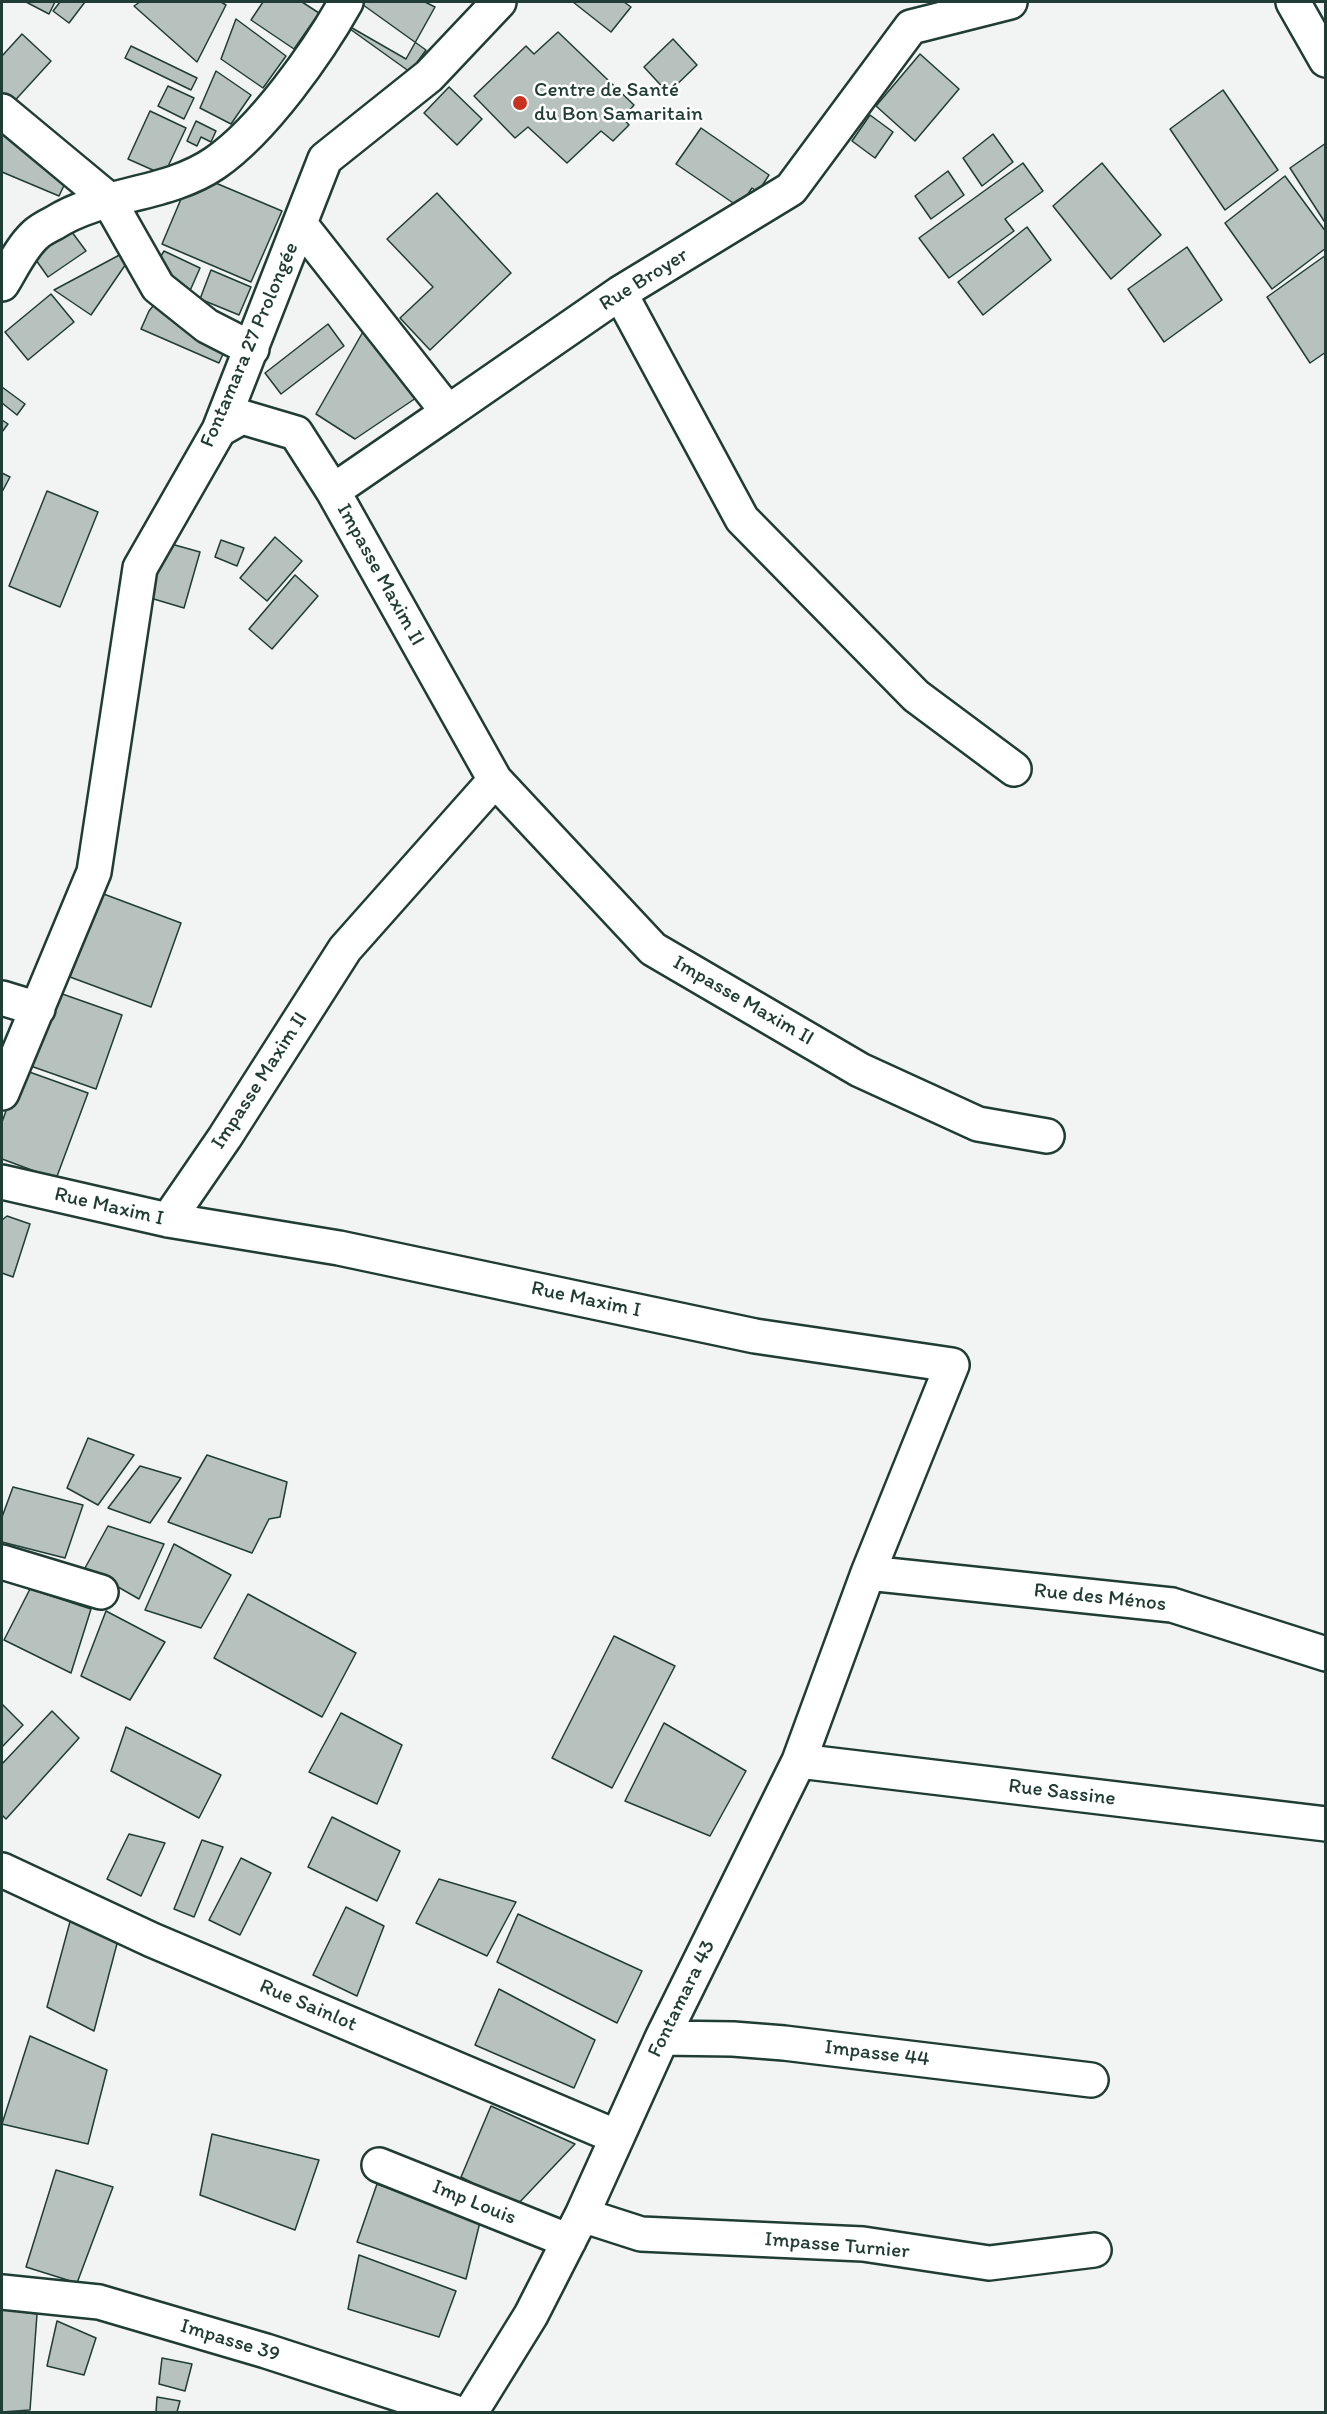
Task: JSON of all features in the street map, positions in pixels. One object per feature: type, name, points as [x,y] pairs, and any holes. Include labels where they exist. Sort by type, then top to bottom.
[{"type":"street","points":[[2,284],[35,234],[63,217],[108,199],[128,196],[190,176],[215,164],[244,138],[270,109],[333,26],[346,2]]},
{"type":"street","name":"Fontamara 27 Prolongée","points":[[2,1093],[94,872],[140,568],[219,430],[326,159],[429,76],[499,2]]},
{"type":"street","name":"Rue Broyer","points":[[448,412],[620,293],[791,189],[911,27],[1010,2]]},
{"type":"street","points":[[1293,2],[1326,60]]},
{"type":"street","points":[[2,111],[108,199],[158,288],[207,326],[252,349]]},
{"type":"street","points":[[300,224],[448,412]]},
{"type":"street","points":[[620,293],[742,519],[915,696],[1014,769]]},
{"type":"street","name":"Impasse Maxim II","points":[[448,412],[333,490],[495,780],[653,949],[860,1070],[978,1124],[1047,1136]]},
{"type":"street","points":[[219,430],[242,417],[296,434],[333,490]]},
{"type":"street","name":"Impasse Maxim II","points":[[168,1220],[225,1137],[345,949],[495,780]]},
{"type":"street","points":[[2,998],[38,1009]]},
{"type":"street","name":"Rue Maxim I","points":[[2,1182],[168,1220],[339,1248],[755,1336],[952,1365],[868,1573]]},
{"type":"street","points":[[2,1562],[100,1592]]},
{"type":"street","name":"Rue des Ménos","points":[[868,1573],[1172,1605],[1326,1654]]},
{"type":"street","name":"Fontamara 43","points":[[471,2412],[531,2315],[576,2228],[662,2038],[798,1761],[868,1573]]},
{"type":"street","name":"Rue Sassine","points":[[798,1761],[1326,1824]]},
{"type":"street","name":"Rue Sainlot","points":[[2,1870],[152,1940],[617,2137]]},
{"type":"street","name":"Impasse 44","points":[[662,2038],[733,2038],[1092,2080]]},
{"type":"street","name":"Imp Louis","points":[[379,2165],[576,2228]]},
{"type":"street","name":"Impasse Turnier","points":[[576,2228],[641,2234],[863,2244],[989,2263],[1094,2250]]},
{"type":"street","name":"Impasse 39","points":[[2,2292],[99,2302],[266,2351],[454,2412]]},
{"type":"building","points":[[26,2],[55,2],[49,14]]},
{"type":"building","points":[[60,2],[85,2],[69,23],[53,11]]},
{"type":"building","points":[[140,2],[221,2],[226,5],[197,62],[134,6]]},
{"type":"building","points":[[263,2],[302,2],[319,13],[294,49],[251,20]]},
{"type":"building","points":[[351,2],[425,2],[435,7],[406,59],[340,21]]},
{"type":"building","points":[[359,2],[426,50],[410,72],[343,24]]},
{"type":"building","points":[[573,2],[624,2],[631,7],[611,32]]},
{"type":"building","points":[[236,19],[286,56],[263,88],[221,59]]},
{"type":"building","points":[[558,32],[634,105],[623,118],[629,125],[613,141],[601,131],[567,163],[528,127],[515,138],[474,96],[526,46],[534,54]]},
{"type":"building","points":[[22,34],[51,61],[9,107],[2,101],[2,56]]},
{"type":"building","points":[[673,39],[697,65],[668,93],[644,67]]},
{"type":"building","points":[[131,46],[197,78],[191,90],[125,58]]},
{"type":"building","points":[[920,54],[959,89],[915,141],[876,106]]},
{"type":"building","points":[[216,71],[251,95],[231,124],[200,108]]},
{"type":"building","points":[[168,86],[194,98],[184,119],[158,106]]},
{"type":"building","points":[[449,87],[482,119],[457,145],[424,113]]},
{"type":"building","points":[[1223,90],[1278,170],[1225,210],[1170,129]]},
{"type":"building","points":[[150,111],[186,128],[164,175],[128,159]]},
{"type":"building","points":[[870,115],[893,132],[875,158],[852,141]]},
{"type":"building","points":[[196,121],[216,131],[211,142],[201,137],[197,146],[187,141]]},
{"type":"building","points":[[701,128],[769,175],[758,192],[752,188],[739,207],[676,164]]},
{"type":"building","points":[[2,130],[68,177],[59,196],[2,172]]},
{"type":"building","points":[[993,134],[1013,162],[982,186],[963,158]]},
{"type":"building","points":[[1326,143],[1326,224],[1290,168]]},
{"type":"building","points":[[1023,163],[1043,191],[1005,219],[1014,231],[949,278],[919,238]]},
{"type":"building","points":[[1102,163],[1161,235],[1111,279],[1053,206]]},
{"type":"building","points":[[948,171],[964,195],[931,219],[915,196]]},
{"type":"building","points":[[192,173],[282,211],[251,282],[162,244]]},
{"type":"building","points":[[1285,176],[1326,232],[1326,248],[1272,289],[1225,223]]},
{"type":"building","points":[[437,193],[511,273],[430,350],[400,318],[433,287],[387,239]]},
{"type":"building","points":[[63,220],[86,251],[48,277],[26,246]]},
{"type":"building","points":[[1027,227],[1051,260],[983,315],[958,282]]},
{"type":"building","points":[[1187,247],[1222,300],[1164,342],[1128,289]]},
{"type":"building","points":[[164,251],[200,268],[189,293],[155,266]]},
{"type":"building","points":[[125,252],[130,258],[91,315],[54,290]]},
{"type":"building","points":[[1326,255],[1326,352],[1310,363],[1267,297]]},
{"type":"building","points":[[211,270],[251,287],[239,315],[200,299]]},
{"type":"building","points":[[51,294],[74,322],[28,360],[5,332]]},
{"type":"building","points":[[161,296],[227,345],[219,363],[141,329],[149,311]]},
{"type":"building","points":[[328,324],[344,346],[281,394],[265,373]]},
{"type":"building","points":[[364,330],[419,396],[355,439],[316,414]]},
{"type":"building","points":[[2,387],[25,404],[17,415],[2,403]]},
{"type":"building","points":[[2,420],[8,424],[2,432]]},
{"type":"building","points":[[2,473],[10,477],[2,492]]},
{"type":"building","points":[[47,491],[98,512],[60,607],[9,586]]},
{"type":"building","points":[[275,537],[302,561],[267,601],[240,578]]},
{"type":"building","points":[[221,540],[244,548],[237,566],[215,557]]},
{"type":"building","points":[[164,542],[200,552],[184,608],[147,597]]},
{"type":"building","points":[[295,575],[318,596],[272,649],[249,629]]},
{"type":"building","points":[[101,893],[181,923],[151,1007],[70,977]]},
{"type":"building","points":[[51,990],[122,1015],[96,1089],[25,1064]]},
{"type":"building","points":[[21,1069],[88,1093],[56,1179],[2,1159],[2,1122]]},
{"type":"building","points":[[7,1216],[30,1224],[13,1277],[2,1273],[2,1220]]},
{"type":"building","points":[[88,1438],[134,1455],[98,1505],[67,1488]]},
{"type":"building","points":[[207,1455],[287,1482],[280,1517],[269,1519],[252,1553],[168,1522]]},
{"type":"building","points":[[140,1466],[181,1478],[150,1523],[108,1508]]},
{"type":"building","points":[[13,1487],[83,1505],[65,1558],[2,1542],[2,1517]]},
{"type":"building","points":[[108,1526],[164,1544],[139,1599],[85,1568]]},
{"type":"building","points":[[174,1544],[231,1575],[201,1628],[145,1610]]},
{"type":"building","points":[[30,1589],[91,1609],[71,1673],[4,1640]]},
{"type":"building","points":[[248,1594],[356,1653],[322,1717],[214,1658]]},
{"type":"building","points":[[106,1611],[165,1642],[130,1700],[81,1676]]},
{"type":"building","points":[[614,1636],[675,1666],[612,1788],[552,1758]]},
{"type":"building","points":[[2,1704],[23,1725],[2,1747]]},
{"type":"building","points":[[52,1711],[79,1738],[6,1819],[2,1815],[2,1764]]},
{"type":"building","points":[[341,1713],[402,1745],[377,1804],[309,1772]]},
{"type":"building","points":[[664,1723],[746,1771],[710,1836],[625,1801]]},
{"type":"building","points":[[126,1727],[221,1775],[199,1818],[111,1771]]},
{"type":"building","points":[[332,1817],[400,1851],[377,1901],[308,1867]]},
{"type":"building","points":[[129,1834],[165,1843],[141,1896],[107,1879]]},
{"type":"building","points":[[202,1840],[223,1847],[194,1917],[174,1909]]},
{"type":"building","points":[[241,1858],[271,1873],[240,1935],[209,1920]]},
{"type":"building","points":[[439,1879],[516,1902],[487,1956],[416,1923]]},
{"type":"building","points":[[346,1907],[384,1926],[357,1996],[313,1975]]},
{"type":"building","points":[[518,1914],[642,1971],[617,2023],[497,1962]]},
{"type":"building","points":[[71,1918],[118,1940],[94,2031],[47,2007]]},
{"type":"building","points":[[499,1989],[595,2040],[574,2088],[475,2045]]},
{"type":"building","points":[[30,2036],[107,2070],[88,2144],[2,2124]]},
{"type":"building","points":[[491,2106],[575,2144],[516,2206],[461,2177]]},
{"type":"building","points":[[212,2134],[319,2160],[295,2230],[200,2195]]},
{"type":"building","points":[[56,2170],[113,2187],[77,2283],[26,2267]]},
{"type":"building","points":[[377,2184],[480,2222],[466,2279],[357,2242]]},
{"type":"building","points":[[359,2255],[456,2291],[439,2337],[348,2309]]},
{"type":"building","points":[[2,2309],[37,2314],[30,2410],[2,2412]]},
{"type":"building","points":[[57,2321],[96,2338],[84,2375],[47,2366]]},
{"type":"building","points":[[162,2358],[192,2364],[185,2391],[159,2384]]},
{"type":"building","points":[[157,2397],[180,2401],[177,2412],[156,2412]]},
{"type":"place","name":"Centre de Santé du Bon Samaritain","points":[[520,103]]}]
